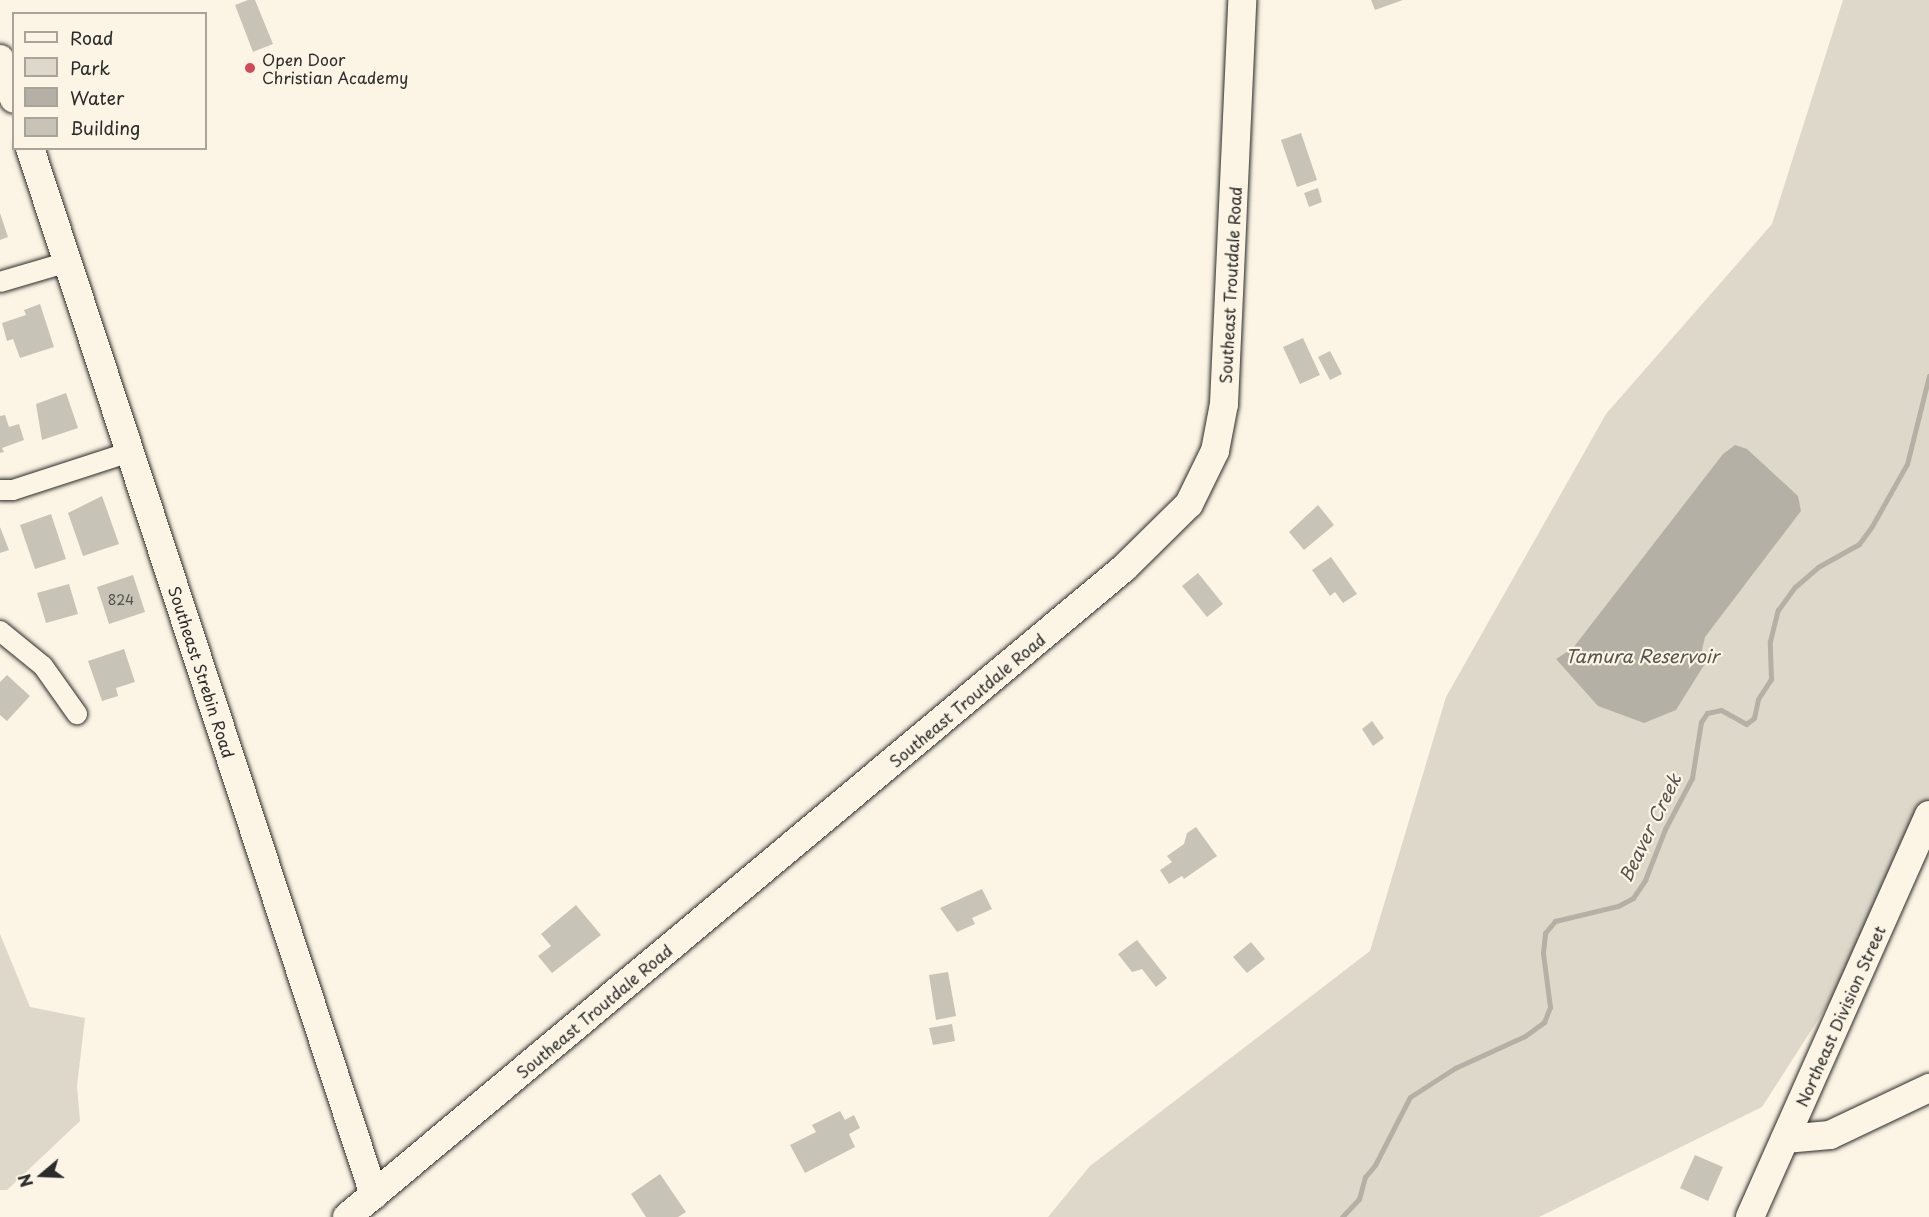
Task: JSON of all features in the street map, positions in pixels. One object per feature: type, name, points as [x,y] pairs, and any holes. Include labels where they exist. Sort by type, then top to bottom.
[{"type":"street","name":"Southeast Troutdale Road","points":[[347,1217],[1125,568],[1189,504],[1215,451],[1224,404],[1242,0]]},
{"type":"street","points":[[0,58],[12,93]]},
{"type":"street","name":"Southeast Strebin Road","points":[[31,150],[374,1195]]},
{"type":"street","points":[[0,282],[68,262]]},
{"type":"street","points":[[0,490],[13,490],[130,452]]},
{"type":"street","points":[[0,632],[43,666],[77,714]]},
{"type":"street","name":"Northeast Division Street","points":[[1750,1217],[1929,815]]},
{"type":"street","points":[[1785,1139],[1830,1135],[1929,1088]]},
{"type":"green space","points":[[1843,0],[1929,0],[1929,847],[1762,1107],[1539,1217],[1048,1217],[1090,1166],[1370,951],[1446,697],[1606,414],[1772,224]]},
{"type":"green space","points":[[0,934],[30,1007],[85,1018],[77,1086],[80,1121],[7,1190],[0,1190]]},
{"type":"water","name":"Tamura Reservoir","points":[[1735,445],[1747,449],[1798,496],[1801,511],[1705,637],[1702,650],[1706,662],[1676,710],[1644,723],[1598,706],[1556,659],[1573,648],[1723,454]]},
{"type":"building","points":[[255,0],[273,44],[253,52],[235,5]]},
{"type":"building","points":[[1371,0],[1403,0],[1375,10]]},
{"type":"building","points":[[1301,133],[1317,180],[1297,187],[1281,140]]},
{"type":"building","points":[[1318,188],[1322,202],[1309,207],[1304,193]]},
{"type":"building","points":[[0,213],[8,237],[0,240]]},
{"type":"building","points":[[40,304],[54,347],[20,358],[13,339],[7,341],[2,323],[26,315],[24,310]]},
{"type":"building","points":[[1303,338],[1320,375],[1300,384],[1283,347]]},
{"type":"building","points":[[1330,351],[1342,374],[1330,380],[1318,357]]},
{"type":"building","points":[[66,393],[78,428],[42,440],[36,404]]},
{"type":"building","points":[[5,415],[9,427],[19,424],[24,440],[2,448],[4,452],[0,453],[0,416]]},
{"type":"building","points":[[102,496],[119,544],[83,556],[68,513]]},
{"type":"building","points":[[1318,505],[1334,525],[1304,550],[1289,532]]},
{"type":"building","points":[[51,514],[66,559],[35,569],[20,525]]},
{"type":"building","points":[[0,527],[9,550],[0,553]]},
{"type":"building","points":[[1331,557],[1357,594],[1343,603],[1335,592],[1330,596],[1312,570]]},
{"type":"building","points":[[1198,573],[1223,604],[1207,617],[1182,586]]},
{"type":"building","points":[[133,575],[145,612],[109,624],[97,587]]},
{"type":"building","points":[[69,584],[78,614],[46,623],[37,593]]},
{"type":"building","points":[[124,649],[135,682],[116,688],[118,696],[102,701],[88,661]]},
{"type":"building","points":[[7,675],[30,696],[7,721],[0,715],[0,682]]},
{"type":"building","points":[[1372,721],[1384,738],[1373,746],[1362,729]]},
{"type":"building","points":[[1196,827],[1217,856],[1184,879],[1182,876],[1169,884],[1160,870],[1172,862],[1167,856],[1184,844],[1187,833]]},
{"type":"building","points":[[982,889],[992,909],[972,918],[975,924],[957,932],[940,908]]},
{"type":"building","points":[[576,905],[601,935],[552,973],[538,956],[551,946],[541,934]]},
{"type":"building","points":[[1137,940],[1167,978],[1156,987],[1142,969],[1132,972],[1118,954]]},
{"type":"building","points":[[1251,942],[1265,959],[1247,973],[1233,957]]},
{"type":"building","points":[[948,972],[956,1016],[936,1020],[929,975]]},
{"type":"building","points":[[952,1024],[955,1041],[933,1045],[929,1028]]},
{"type":"building","points":[[840,1111],[845,1120],[854,1115],[860,1128],[849,1134],[855,1147],[805,1173],[790,1145],[816,1132],[812,1125]]},
{"type":"building","points":[[1695,1155],[1723,1167],[1708,1201],[1680,1188]]},
{"type":"building","points":[[660,1174],[686,1212],[678,1217],[646,1217],[631,1194]]},
{"type":"waterway","name":"Beaver Creek","points":[[1342,1217],[1359,1199],[1365,1177],[1375,1165],[1410,1097],[1455,1068],[1525,1036],[1544,1022],[1550,1007],[1543,953],[1545,933],[1555,921],[1618,906],[1633,898],[1645,880],[1665,829],[1692,778],[1701,722],[1707,713],[1721,710],[1746,724],[1754,718],[1758,699],[1771,679],[1770,641],[1778,610],[1795,587],[1818,567],[1859,544],[1872,526],[1907,464],[1929,376]]},
{"type":"place","name":"Open Door Christian Academy","points":[[250,68]]}]
